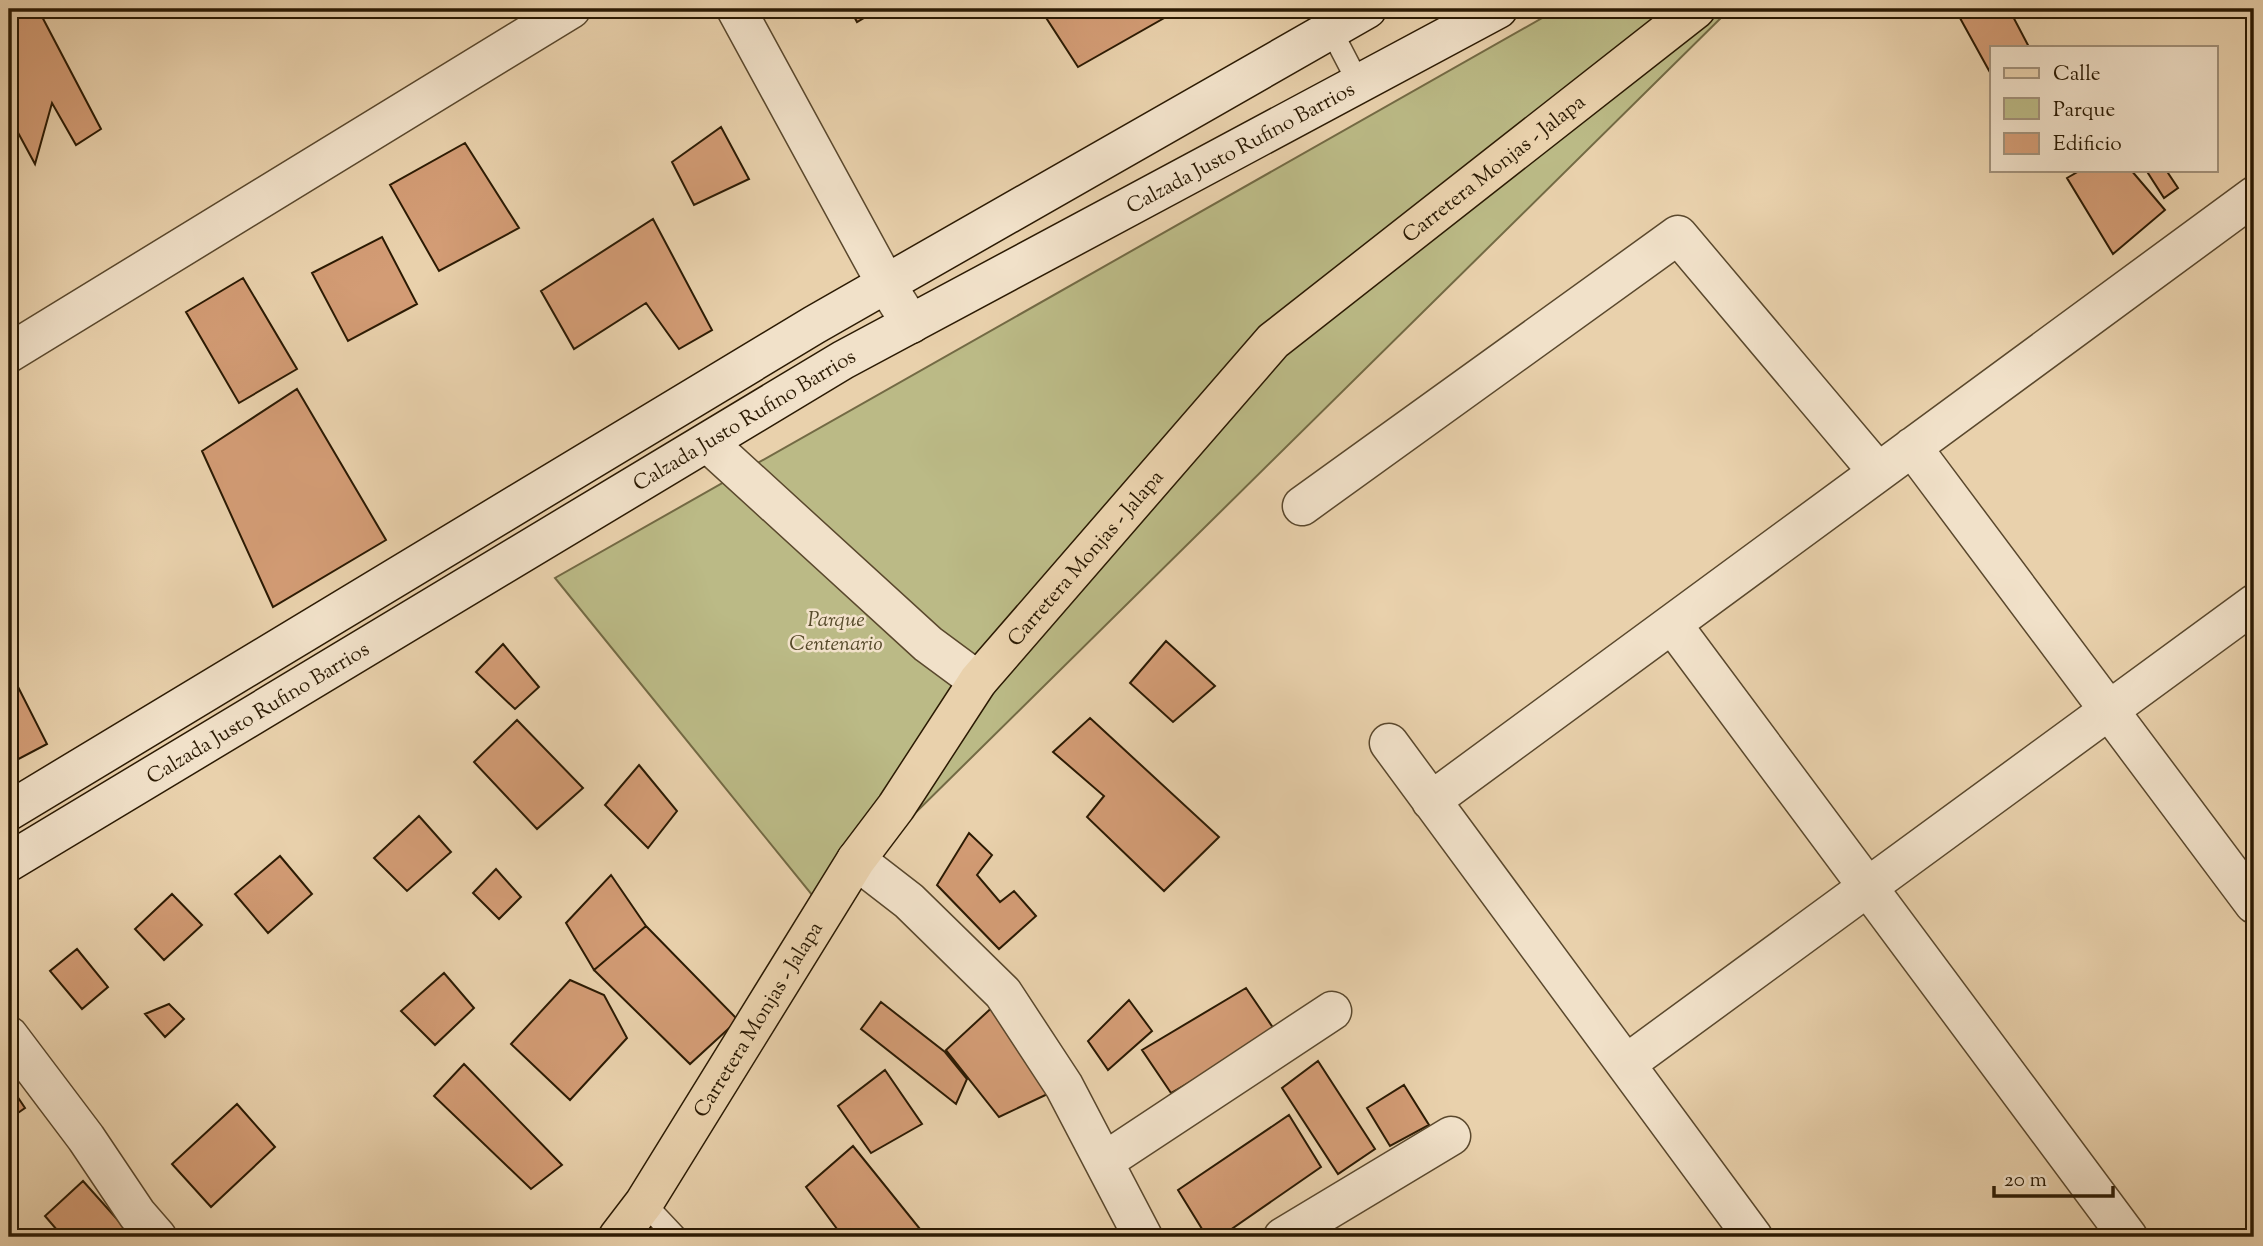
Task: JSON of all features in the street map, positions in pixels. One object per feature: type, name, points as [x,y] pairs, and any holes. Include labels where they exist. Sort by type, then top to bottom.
[{"type":"main road","name":"Carretera Monjas - Jalapa","points":[[618,1237],[644,1203],[856,860],[896,807],[978,681],[1273,341],[1696,9]]},
{"type":"street","points":[[9,354],[571,9]]},
{"type":"street","points":[[736,9],[886,284],[911,324]]},
{"type":"street","points":[[9,811],[1325,18],[1367,9]]},
{"type":"street","name":"Calzada Justo Rufino Barrios","points":[[9,862],[843,360],[1498,9]]},
{"type":"street","points":[[1431,801],[2254,195]]},
{"type":"street","points":[[1302,506],[1678,235],[1878,472]]},
{"type":"street","points":[[708,443],[928,644],[978,681]]},
{"type":"street","points":[[1912,447],[2254,904]]},
{"type":"street","points":[[1626,1064],[2254,604]]},
{"type":"street","points":[[1672,624],[2128,1237]]},
{"type":"street","points":[[1389,743],[1753,1237]]},
{"type":"street","points":[[856,860],[909,901],[1003,993],[1064,1086],[1143,1237]]},
{"type":"street","points":[[1105,1161],[1332,1011]]},
{"type":"street","points":[[9,1036],[86,1138],[137,1214],[157,1237]]},
{"type":"street","points":[[1283,1237],[1451,1136]]},
{"type":"lane","points":[[1325,18],[1359,84]]},
{"type":"lane","points":[[644,1203],[676,1237]]},
{"type":"green space","name":"Parque Centenario","points":[[1558,9],[1730,9],[821,906],[555,578]]},
{"type":"building","points":[[9,9],[20,9],[23,15],[39,11],[101,129],[76,145],[52,103],[35,164],[9,116]]},
{"type":"building","points":[[850,9],[879,9],[857,22]]},
{"type":"building","points":[[1050,9],[1180,9],[1078,67],[1043,13]]},
{"type":"building","points":[[1955,9],[2009,9],[2028,46],[1990,46],[1990,72]]},
{"type":"building","points":[[721,127],[749,179],[694,205],[672,162]]},
{"type":"building","points":[[465,143],[519,228],[439,271],[390,185]]},
{"type":"building","points":[[2078,172],[2133,172],[2165,210],[2113,254],[2067,178]]},
{"type":"building","points":[[2147,172],[2167,172],[2178,188],[2164,198]]},
{"type":"building","points":[[653,219],[712,330],[679,349],[646,303],[574,349],[541,291]]},
{"type":"building","points":[[382,237],[417,304],[348,341],[312,273]]},
{"type":"building","points":[[243,278],[297,369],[239,403],[186,312]]},
{"type":"building","points":[[297,389],[386,540],[273,607],[202,451]]},
{"type":"building","points":[[1166,641],[1215,686],[1173,722],[1130,683]]},
{"type":"building","points":[[503,644],[539,687],[515,709],[476,672]]},
{"type":"building","points":[[14,679],[47,744],[11,763],[9,681]]},
{"type":"building","points":[[1090,718],[1219,837],[1164,891],[1087,817],[1104,796],[1053,752]]},
{"type":"building","points":[[517,720],[583,788],[537,829],[474,762]]},
{"type":"building","points":[[639,765],[677,811],[648,848],[605,805]]},
{"type":"building","points":[[419,816],[451,852],[407,891],[374,858]]},
{"type":"building","points":[[969,833],[992,855],[977,875],[1000,902],[1014,891],[1036,916],[999,949],[937,885]]},
{"type":"building","points":[[280,856],[312,894],[268,933],[235,894]]},
{"type":"building","points":[[496,869],[521,897],[499,919],[473,893]]},
{"type":"building","points":[[611,875],[646,926],[594,970],[566,923]]},
{"type":"building","points":[[172,894],[202,925],[164,960],[135,929]]},
{"type":"building","points":[[646,926],[738,1020],[690,1064],[594,970]]},
{"type":"building","points":[[77,949],[108,987],[82,1009],[50,971]]},
{"type":"building","points":[[444,973],[474,1008],[435,1045],[401,1011]]},
{"type":"building","points":[[570,980],[604,995],[627,1038],[570,1100],[511,1044]]},
{"type":"building","points":[[1246,988],[1276,1032],[1171,1093],[1142,1050]]},
{"type":"building","points":[[1129,1000],[1152,1031],[1108,1070],[1088,1041]]},
{"type":"building","points":[[999,1001],[1054,1091],[999,1117],[946,1050]]},
{"type":"building","points":[[881,1002],[945,1052],[967,1079],[956,1104],[861,1029]]},
{"type":"building","points":[[169,1004],[184,1019],[165,1037],[145,1014]]},
{"type":"building","points":[[1318,1061],[1375,1149],[1338,1174],[1282,1088]]},
{"type":"building","points":[[464,1064],[562,1165],[531,1189],[434,1096]]},
{"type":"building","points":[[885,1070],[922,1124],[871,1153],[838,1106]]},
{"type":"building","points":[[9,1084],[25,1108],[9,1119]]},
{"type":"building","points":[[1404,1085],[1429,1125],[1390,1146],[1367,1108]]},
{"type":"building","points":[[237,1104],[275,1147],[211,1207],[172,1164]]},
{"type":"building","points":[[1289,1115],[1321,1167],[1220,1237],[1207,1237],[1178,1190]]},
{"type":"building","points":[[853,1146],[920,1229],[907,1237],[843,1237],[806,1187]]},
{"type":"building","points":[[83,1181],[133,1237],[63,1237],[45,1216]]}]
